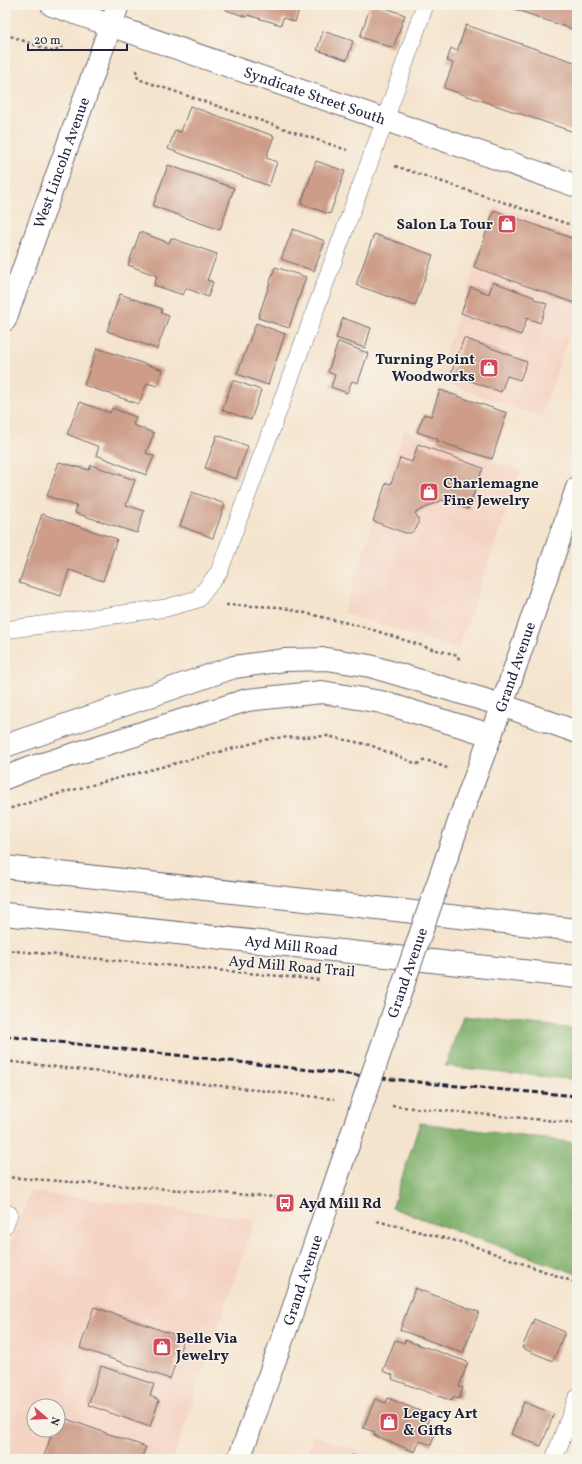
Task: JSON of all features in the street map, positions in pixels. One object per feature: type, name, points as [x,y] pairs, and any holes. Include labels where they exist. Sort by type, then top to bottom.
[{"type":"main road","name":"Syndicate Street South","points":[[52,5],[577,186]]},
{"type":"main road","name":"West Lincoln Avenue","points":[[5,320],[118,5]]},
{"type":"main road","name":"Grand Avenue","points":[[239,1459],[290,1318],[331,1194],[464,808],[502,705],[577,488]]},
{"type":"main road","points":[[5,746],[234,667],[285,660],[327,659],[370,666],[502,705],[577,732]]},
{"type":"main road","points":[[5,778],[30,768],[247,700],[322,692],[381,702],[491,734]]},
{"type":"main road","points":[[5,867],[577,930]]},
{"type":"main road","name":"Ayd Mill Road","points":[[5,914],[577,977]]},
{"type":"lane","points":[[5,630],[166,608],[198,599],[219,572],[385,120],[425,5]]},
{"type":"lane","points":[[554,1459],[577,1398]]},
{"type":"path","points":[[5,34],[54,52],[64,45]]},
{"type":"path","points":[[198,599],[226,605],[280,607],[364,627],[432,649],[458,655],[459,660]]},
{"type":"path","points":[[5,810],[62,793],[273,738],[327,736],[370,745],[418,764],[426,760]]},
{"type":"path","name":"Ayd Mill Road Trail","points":[[5,950],[323,980]]},
{"type":"path","points":[[5,1061],[336,1099]]},
{"type":"path","points":[[391,1105],[577,1123]]},
{"type":"path","points":[[5,1177],[275,1197]]},
{"type":"path","points":[[377,1221],[468,1244],[577,1283]]},
{"type":"shaded area","points":[[496,206],[577,234],[577,313],[541,417],[436,380]]},
{"type":"shaded area","points":[[404,430],[521,471],[458,649],[343,613]]},
{"type":"shaded area","points":[[577,686],[577,709],[570,706]]},
{"type":"shaded area","points":[[30,1192],[255,1219],[173,1459],[5,1459],[5,1260]]},
{"type":"shaded area","points":[[313,1435],[382,1459],[304,1459]]},
{"type":"green space","points":[[463,1016],[577,1029],[577,1080],[445,1066]]},
{"type":"green space","points":[[420,1123],[577,1143],[577,1274],[392,1208]]},
{"type":"building","points":[[222,5],[301,5],[295,22],[283,18],[281,25],[248,15],[247,17],[226,10],[227,7]]},
{"type":"building","points":[[371,5],[378,5],[405,15],[393,48],[360,37]]},
{"type":"building","points":[[503,5],[577,5],[577,31]]},
{"type":"building","points":[[466,25],[577,63],[577,133],[444,88],[453,63],[447,61],[451,48],[457,51]]},
{"type":"building","points":[[323,31],[353,41],[347,60],[317,50]]},
{"type":"building","points":[[190,106],[274,136],[266,158],[277,162],[269,186],[168,149],[175,130],[181,132]]},
{"type":"building","points":[[316,161],[345,171],[330,214],[301,204]]},
{"type":"building","points":[[168,165],[234,188],[220,230],[153,206]]},
{"type":"building","points":[[494,210],[577,240],[577,304],[474,267]]},
{"type":"building","points":[[293,229],[325,241],[314,271],[281,259]]},
{"type":"building","points":[[140,232],[169,243],[171,238],[217,254],[207,280],[213,282],[208,297],[186,288],[183,295],[154,285],[157,276],[128,265]]},
{"type":"building","points":[[374,234],[433,255],[415,306],[356,285]]},
{"type":"building","points":[[275,267],[306,277],[289,328],[258,318]]},
{"type":"building","points":[[493,282],[534,297],[534,299],[547,304],[540,323],[527,318],[521,335],[461,313],[471,287],[489,294]]},
{"type":"building","points":[[120,294],[162,309],[161,313],[169,316],[157,349],[107,331]]},
{"type":"building","points":[[343,318],[371,328],[365,348],[336,338]]},
{"type":"building","points":[[256,323],[285,334],[268,385],[237,374]]},
{"type":"building","name":"Turning Point Woodworks","points":[[464,338],[527,362],[520,380],[507,376],[501,392],[451,374]]},
{"type":"building","points":[[338,342],[368,353],[358,383],[352,381],[347,393],[331,387],[335,375],[328,372]]},
{"type":"building","points":[[97,348],[163,370],[157,386],[147,383],[139,404],[84,385]]},
{"type":"building","points":[[233,380],[261,390],[251,420],[222,410]]},
{"type":"building","points":[[440,390],[507,413],[492,459],[437,441],[438,439],[417,432],[424,414],[431,416]]},
{"type":"building","points":[[80,402],[110,413],[112,408],[136,417],[133,425],[154,433],[146,453],[154,456],[146,475],[96,455],[99,447],[67,434]]},
{"type":"building","points":[[217,435],[248,446],[236,479],[205,468]]},
{"type":"building","name":"Charlemagne Fine Jewelry","points":[[418,444],[483,468],[468,509],[442,500],[415,513],[418,518],[416,529],[411,533],[405,533],[373,521],[386,483],[391,484],[400,458],[412,462]]},
{"type":"building","points":[[59,462],[89,470],[91,465],[135,480],[126,505],[144,511],[137,533],[75,513],[77,506],[47,496]]},
{"type":"building","points":[[192,492],[225,504],[213,538],[180,526]]},
{"type":"building","points":[[42,514],[117,539],[103,581],[69,570],[61,596],[19,583]]},
{"type":"building","points":[[415,1288],[479,1312],[463,1353],[400,1330]]},
{"type":"building","points":[[94,1307],[184,1338],[170,1379],[80,1348]]},
{"type":"building","points":[[534,1319],[565,1332],[553,1361],[522,1348]]},
{"type":"building","points":[[395,1340],[404,1343],[405,1340],[468,1362],[459,1387],[463,1388],[459,1399],[453,1397],[452,1401],[392,1379],[393,1375],[383,1371]]},
{"type":"building","points":[[101,1366],[154,1384],[150,1396],[159,1400],[150,1427],[88,1405]]},
{"type":"building","points":[[388,1398],[430,1415],[427,1423],[438,1427],[431,1445],[420,1441],[415,1452],[374,1435],[375,1432],[363,1428],[375,1399],[386,1403]]},
{"type":"building","points":[[524,1402],[554,1414],[541,1446],[511,1434]]},
{"type":"building","points":[[66,1419],[146,1447],[141,1459],[43,1459],[50,1438],[66,1438]]},
{"type":"building","points":[[351,1455],[362,1458],[363,1455],[375,1459],[350,1459]]},
{"type":"railway","points":[[5,1036],[436,1084],[577,1096]]},
{"type":"place","name":"Salon La Tour","points":[[507,224]]},
{"type":"place","name":"Turning Point Woodworks","points":[[489,368]]},
{"type":"place","name":"Charlemagne Fine Jewelry","points":[[429,492]]},
{"type":"place","name":"Ayd Mill Rd","points":[[285,1203]]},
{"type":"place","name":"Belle Via Jewelry","points":[[162,1347]]},
{"type":"place","name":"Legacy Art & Gifts","points":[[389,1422]]}]
